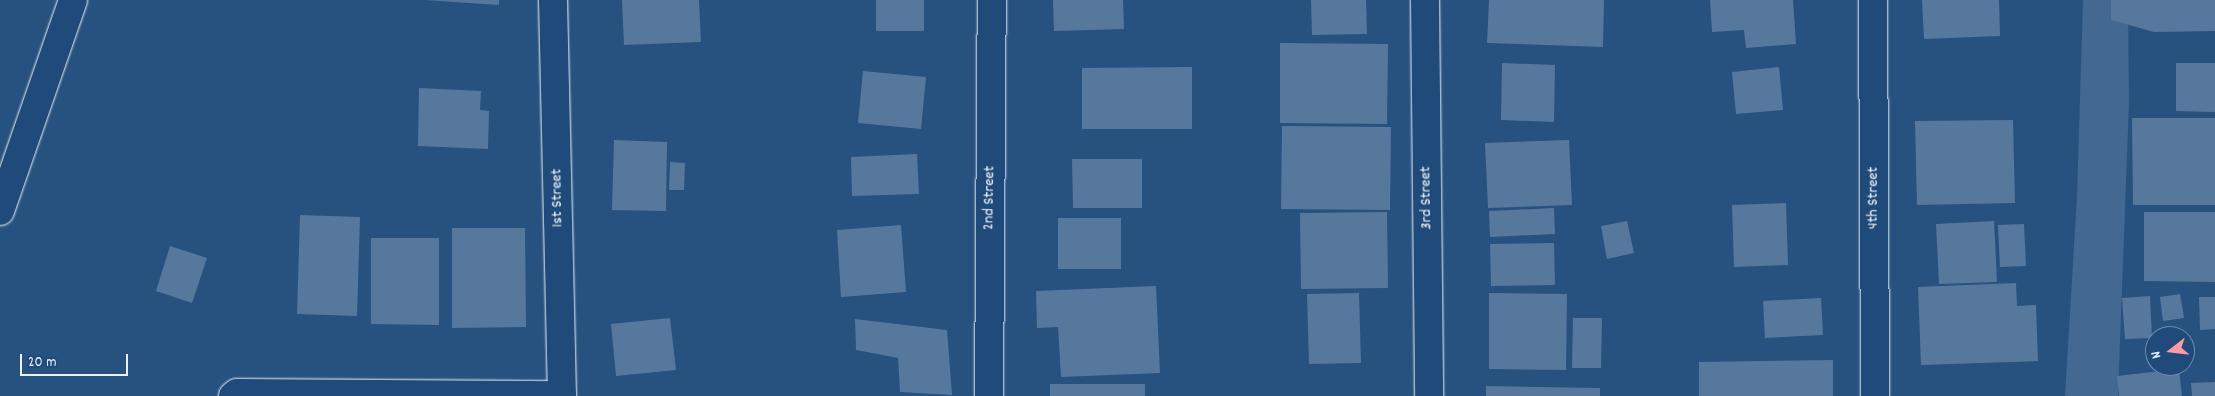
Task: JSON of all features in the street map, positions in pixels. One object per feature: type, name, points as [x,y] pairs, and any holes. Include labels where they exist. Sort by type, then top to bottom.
[{"type":"street","points":[[0,211],[73,0]]},
{"type":"street","name":"1st Street","points":[[553,0],[562,396]]},
{"type":"street","name":"2nd Street","points":[[988,396],[992,0]]},
{"type":"street","name":"3rd Street","points":[[1426,0],[1429,396]]},
{"type":"street","name":"4th Street","points":[[1873,0],[1875,396]]},
{"type":"street","points":[[233,396],[562,396]]},
{"type":"shaded area","points":[[2083,0],[2128,0],[2129,103],[2118,396],[2065,396],[2077,196]]},
{"type":"building","points":[[425,0],[499,0],[499,5]]},
{"type":"building","points":[[622,0],[699,0],[701,42],[624,45]]},
{"type":"building","points":[[876,0],[924,0],[924,31],[876,31]]},
{"type":"building","points":[[1053,0],[1123,0],[1124,29],[1054,31]]},
{"type":"building","points":[[1311,0],[1366,0],[1367,34],[1312,35]]},
{"type":"building","points":[[1489,0],[1604,0],[1603,47],[1487,43]]},
{"type":"building","points":[[1710,0],[1793,0],[1796,44],[1746,48],[1744,30],[1712,32]]},
{"type":"building","points":[[1922,0],[1999,0],[2000,36],[1924,39]]},
{"type":"building","points":[[2111,0],[2215,0],[2215,31],[2154,32],[2111,20]]},
{"type":"building","points":[[1280,43],[1388,44],[1387,124],[1280,123]]},
{"type":"building","points":[[1502,63],[1555,65],[1554,122],[1501,120]]},
{"type":"building","points":[[2176,63],[2215,63],[2215,112],[2176,111]]},
{"type":"building","points":[[1192,67],[1192,129],[1082,129],[1082,68]]},
{"type":"building","points":[[1779,67],[1783,110],[1736,114],[1732,72]]},
{"type":"building","points":[[863,71],[926,77],[921,129],[858,123]]},
{"type":"building","points":[[419,88],[481,91],[480,110],[489,111],[488,149],[418,146]]},
{"type":"building","points":[[2132,118],[2215,118],[2215,205],[2133,205]]},
{"type":"building","points":[[2013,120],[2015,203],[1917,205],[1915,121]]},
{"type":"building","points":[[1282,126],[1391,127],[1390,210],[1281,209]]},
{"type":"building","points":[[614,140],[667,142],[666,211],[612,210]]},
{"type":"building","points":[[1569,140],[1572,205],[1488,208],[1485,143]]},
{"type":"building","points":[[917,154],[919,194],[852,196],[851,157]]},
{"type":"building","points":[[1072,159],[1142,159],[1142,208],[1073,208]]},
{"type":"building","points":[[670,162],[685,163],[684,190],[669,190]]},
{"type":"building","points":[[1786,203],[1788,265],[1734,267],[1732,205]]},
{"type":"building","points":[[1554,208],[1555,234],[1490,237],[1489,211]]},
{"type":"building","points":[[1387,212],[1388,288],[1301,289],[1300,213]]},
{"type":"building","points":[[2144,212],[2215,212],[2215,282],[2144,281]]},
{"type":"building","points":[[300,215],[360,217],[357,316],[297,314]]},
{"type":"building","points":[[1058,218],[1121,218],[1121,269],[1058,269]]},
{"type":"building","points":[[1627,221],[1634,253],[1607,259],[1601,226]]},
{"type":"building","points":[[1994,221],[1997,282],[1939,284],[1936,224]]},
{"type":"building","points":[[2024,224],[2026,266],[2000,267],[1998,225]]},
{"type":"building","points":[[901,225],[906,292],[841,297],[837,230]]},
{"type":"building","points":[[452,228],[525,228],[526,327],[452,328]]},
{"type":"building","points":[[371,238],[439,238],[439,325],[371,324]]},
{"type":"building","points":[[1554,243],[1555,285],[1491,286],[1490,244]]},
{"type":"building","points":[[170,246],[207,258],[192,303],[156,291]]},
{"type":"building","points":[[2016,283],[2017,306],[2036,305],[2038,361],[1921,365],[1918,287]]},
{"type":"building","points":[[1156,286],[1160,373],[1061,377],[1058,327],[1037,328],[1036,291]]},
{"type":"building","points":[[1359,293],[1361,363],[1309,364],[1307,294]]},
{"type":"building","points":[[1489,293],[1567,294],[1566,370],[1489,369]]},
{"type":"building","points":[[2180,294],[2184,318],[2163,321],[2160,297]]},
{"type":"building","points":[[2150,296],[2151,326],[2145,326],[2145,338],[2125,339],[2122,298]]},
{"type":"building","points":[[2199,297],[2215,297],[2215,329],[2200,330]]},
{"type":"building","points":[[1821,298],[1823,335],[1765,338],[1763,301]]},
{"type":"building","points":[[670,318],[676,370],[616,376],[611,324]]},
{"type":"building","points":[[1573,318],[1602,318],[1601,368],[1572,368]]},
{"type":"building","points":[[855,319],[947,330],[952,395],[900,392],[898,358],[856,350]]},
{"type":"building","points":[[1833,360],[1833,396],[1699,396],[1699,362]]},
{"type":"building","points":[[2145,373],[2145,376],[2180,376],[2182,396],[2119,396],[2117,376]]},
{"type":"building","points":[[2215,382],[2215,396],[2192,396],[2191,383]]},
{"type":"building","points":[[1050,384],[1145,384],[1145,396],[1050,396]]},
{"type":"building","points":[[1486,386],[1600,388],[1600,396],[1486,396]]}]
